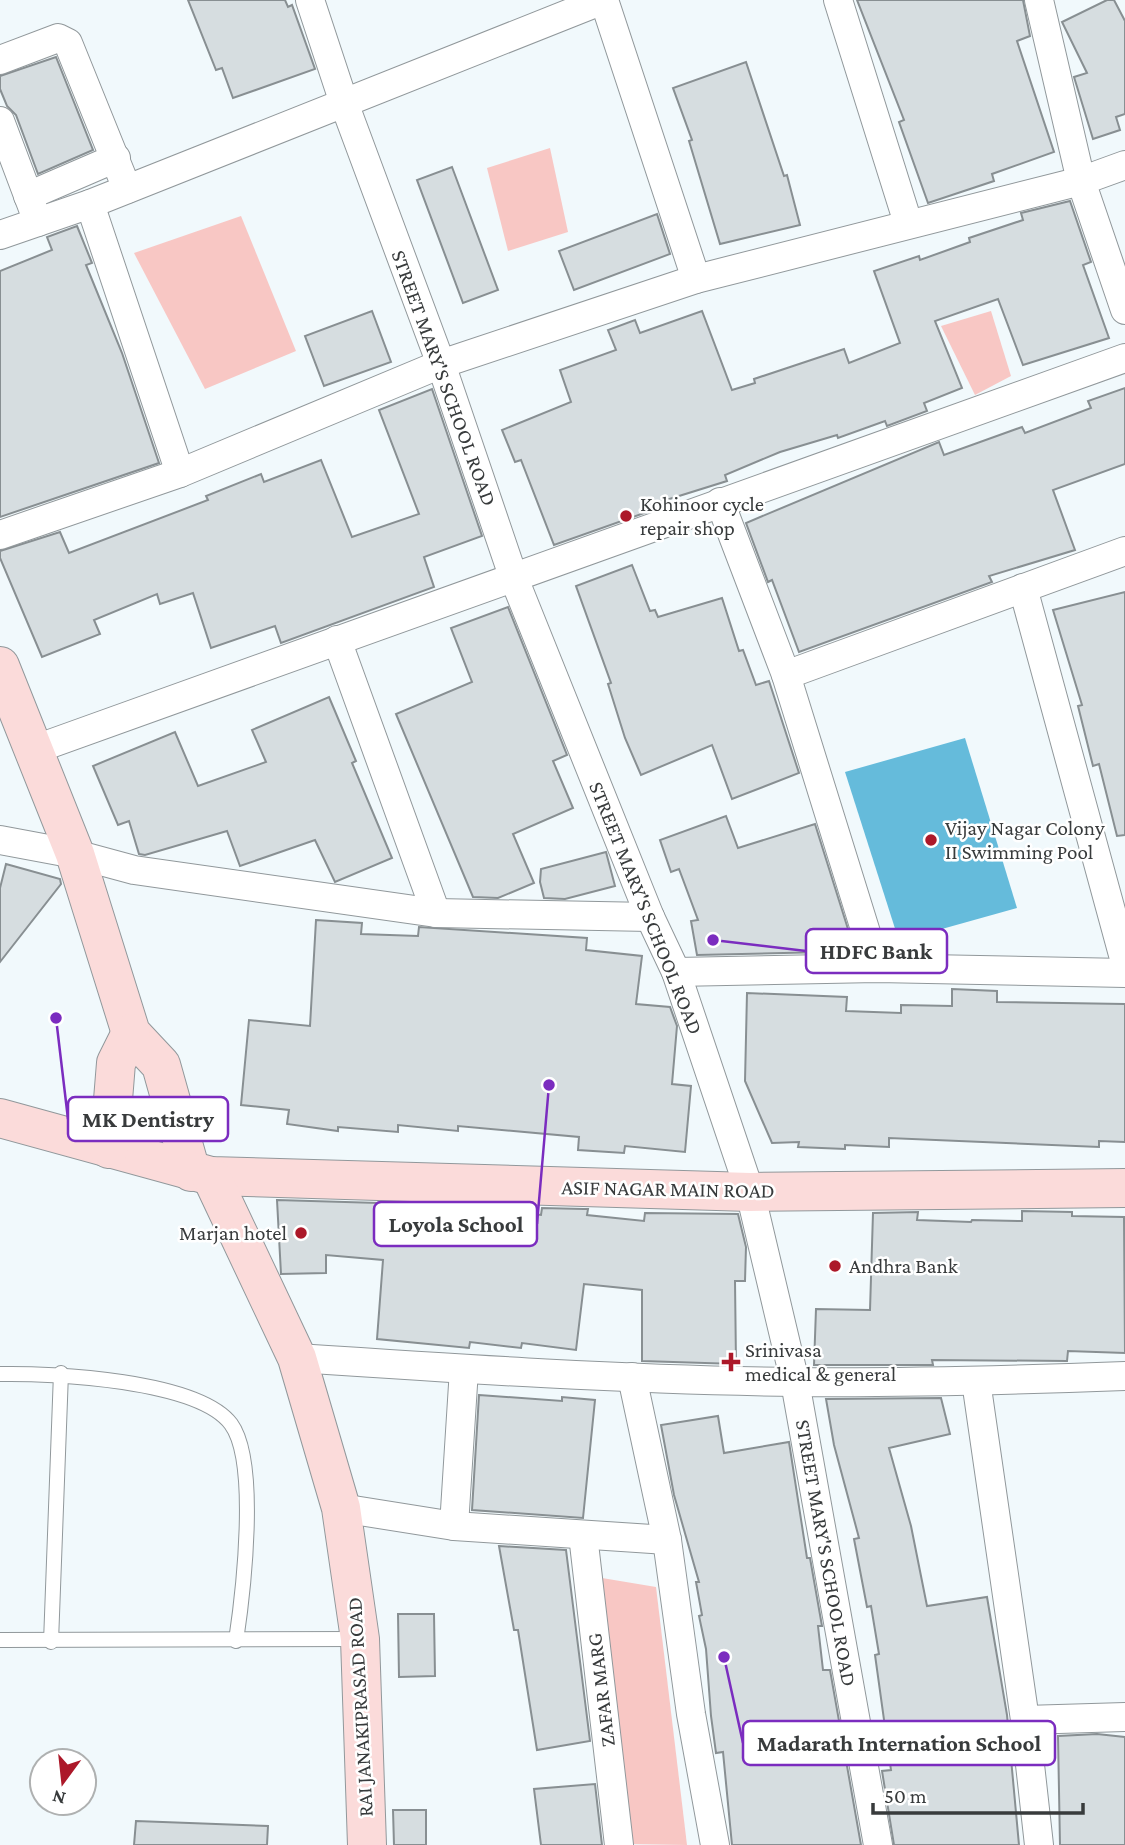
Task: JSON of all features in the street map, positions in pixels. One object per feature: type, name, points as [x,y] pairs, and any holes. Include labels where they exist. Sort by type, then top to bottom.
[{"type":"main road","points":[[0,666],[75,854],[131,1033],[116,1063],[109,1149]]},
{"type":"main road","name":"RAI JANAKIPRASAD ROAD","points":[[131,1033],[161,1065],[201,1174],[297,1358],[341,1508],[360,1639],[367,1845]]},
{"type":"main road","name":"ASIF NAGAR MAIN ROAD","points":[[0,1118],[201,1174],[750,1192],[1125,1188]]},
{"type":"street","name":"STREET MARY'S SCHOOL ROAD","points":[[310,0],[344,103],[441,363],[513,576],[650,917],[676,972],[750,1192],[795,1381],[878,1845]]},
{"type":"street","points":[[0,235],[85,206],[604,0],[696,279]]},
{"type":"street","points":[[838,0],[908,223]]},
{"type":"street","points":[[1039,0],[1081,181],[1125,310]]},
{"type":"street","points":[[0,60],[58,38],[68,43],[127,189]]},
{"type":"street","points":[[0,121],[38,222]]},
{"type":"street","points":[[28,196],[116,158]]},
{"type":"street","points":[[0,535],[180,473],[441,363],[696,279],[1081,181],[1125,165]]},
{"type":"street","points":[[70,179],[85,206],[180,473]]},
{"type":"street","points":[[33,750],[1125,358]]},
{"type":"street","points":[[720,502],[786,675],[877,968]]},
{"type":"street","points":[[786,675],[1125,551]]},
{"type":"street","points":[[1023,587],[1125,962]]},
{"type":"street","points":[[337,640],[436,913]]},
{"type":"street","points":[[0,840],[75,854],[134,870],[436,913],[650,917]]},
{"type":"street","points":[[676,972],[877,968],[1125,973]]},
{"type":"street","points":[[297,1358],[632,1377],[795,1381],[976,1381],[1125,1376]]},
{"type":"street","points":[[454,1526],[464,1369]]},
{"type":"street","points":[[632,1377],[667,1540],[691,1714],[715,1845]]},
{"type":"street","points":[[976,1381],[1025,1720],[1039,1845]]},
{"type":"street","points":[[341,1508],[454,1526],[667,1540]]},
{"type":"street","name":"ZAFAR MARG","points":[[583,1535],[619,1845]]},
{"type":"street","points":[[1025,1720],[1125,1717]]},
{"type":"lane","points":[[51,1642],[61,1373]]},
{"type":"lane","points":[[0,1374],[61,1373],[157,1389],[194,1400],[224,1416],[233,1427],[241,1453],[247,1516],[246,1572],[236,1641]]},
{"type":"lane","points":[[0,1640],[51,1642],[360,1639]]},
{"type":"shaded area","points":[[550,148],[568,232],[508,251],[487,168]]},
{"type":"shaded area","points":[[241,216],[296,351],[205,389],[134,253]]},
{"type":"shaded area","points":[[991,311],[1011,376],[975,395],[941,326]]},
{"type":"shaded area","points":[[602,1578],[656,1587],[687,1845],[628,1844]]},
{"type":"water","name":"Vijay Nagar Colony II Swimming Pool","points":[[965,738],[1017,908],[899,941],[845,772]]},
{"type":"building","points":[[188,0],[285,0],[288,7],[292,5],[315,69],[233,98],[222,68],[216,70]]},
{"type":"building","points":[[857,0],[1023,0],[1030,36],[1017,41],[1054,152],[992,174],[994,181],[928,203],[899,122],[904,120]]},
{"type":"building","points":[[1107,0],[1114,0],[1125,21],[1125,114],[1116,117],[1120,130],[1093,139],[1074,77],[1087,73],[1062,22]]},
{"type":"building","points":[[56,57],[93,150],[38,174],[16,115],[7,106],[0,89],[0,76]]},
{"type":"building","points":[[746,62],[784,176],[787,175],[800,225],[720,244],[689,141],[692,140],[673,88]]},
{"type":"building","points":[[452,167],[498,290],[463,303],[417,180]]},
{"type":"building","points":[[1070,201],[1091,262],[1083,265],[1109,338],[1023,365],[998,299],[935,321],[962,388],[924,403],[927,411],[887,426],[885,421],[838,438],[837,435],[780,452],[725,475],[727,481],[663,501],[664,506],[554,545],[521,460],[515,462],[502,430],[571,402],[560,370],[616,350],[608,330],[635,320],[640,333],[702,311],[732,390],[755,383],[754,379],[844,349],[849,363],[900,343],[874,271],[919,256],[920,260],[970,242],[969,238],[1023,220],[1021,213]]},
{"type":"building","points":[[657,214],[670,254],[574,290],[559,251]]},
{"type":"building","points":[[77,226],[92,263],[86,265],[122,353],[159,463],[0,517],[0,271],[52,250],[47,237]]},
{"type":"building","points":[[372,311],[391,362],[324,386],[305,336]]},
{"type":"building","points":[[1125,388],[1125,464],[1053,490],[1075,550],[989,576],[992,582],[799,652],[772,580],[768,582],[746,523],[939,442],[944,455],[1022,427],[1025,433],[1091,408],[1088,401]]},
{"type":"building","points":[[432,389],[482,536],[424,557],[434,587],[281,643],[275,626],[211,648],[193,593],[160,604],[157,594],[94,620],[100,634],[42,657],[0,558],[0,551],[60,532],[69,553],[208,500],[206,496],[261,474],[264,482],[321,460],[352,537],[419,514],[379,410]]},
{"type":"building","points":[[632,565],[650,611],[655,610],[658,617],[722,598],[739,651],[743,650],[756,685],[769,681],[799,773],[732,799],[712,745],[641,775],[625,738],[608,684],[611,683],[576,586]]},
{"type":"building","points":[[1125,592],[1125,835],[1117,836],[1099,764],[1093,766],[1078,706],[1082,705],[1053,610]]},
{"type":"building","points":[[508,607],[567,755],[553,761],[573,808],[513,834],[534,883],[498,898],[473,897],[396,714],[472,682],[451,628]]},
{"type":"building","points":[[329,697],[356,761],[352,763],[392,858],[335,882],[315,840],[240,866],[227,831],[145,855],[139,854],[129,821],[118,825],[93,766],[175,732],[198,786],[266,762],[252,730]]},
{"type":"building","points":[[726,816],[738,848],[815,824],[853,945],[827,952],[697,955],[691,921],[698,920],[679,869],[671,872],[660,840]]},
{"type":"building","points":[[606,852],[615,886],[565,899],[544,898],[540,882],[541,869]]},
{"type":"building","points":[[6,864],[60,879],[61,884],[0,962],[0,888]]},
{"type":"building","points":[[316,920],[362,923],[361,934],[418,936],[419,927],[587,938],[586,950],[642,956],[636,1004],[670,1007],[677,1026],[672,1084],[691,1086],[685,1152],[625,1146],[624,1153],[578,1150],[579,1137],[458,1126],[458,1131],[398,1125],[398,1132],[338,1127],[338,1131],[287,1124],[289,1110],[241,1105],[249,1020],[310,1026]]},
{"type":"building","points":[[952,989],[997,991],[997,1002],[1125,1004],[1125,1142],[1099,1141],[1099,1147],[889,1138],[889,1147],[845,1145],[845,1149],[798,1147],[799,1142],[772,1143],[745,1081],[747,993],[847,997],[846,1011],[901,1013],[901,1005],[952,1006]]},
{"type":"building","points":[[277,1200],[447,1205],[541,1215],[542,1208],[588,1209],[587,1215],[644,1221],[645,1213],[738,1214],[746,1247],[745,1281],[735,1281],[736,1364],[642,1361],[642,1290],[584,1284],[576,1350],[522,1343],[521,1348],[470,1342],[469,1348],[377,1339],[383,1260],[326,1255],[326,1273],[281,1274]]},
{"type":"building","points":[[1022,1211],[1124,1217],[1125,1353],[1068,1351],[1067,1361],[932,1360],[933,1365],[814,1365],[816,1309],[870,1310],[873,1213],[918,1212],[917,1220],[971,1222],[1022,1221]]},
{"type":"building","points":[[479,1395],[562,1401],[562,1397],[595,1400],[583,1518],[472,1510]]},
{"type":"building","points":[[941,1398],[950,1434],[889,1448],[911,1526],[927,1606],[987,1597],[1007,1715],[1019,1845],[894,1845],[882,1771],[891,1770],[875,1655],[879,1654],[871,1606],[867,1607],[854,1539],[859,1538],[834,1445],[826,1399]]},
{"type":"building","points":[[718,1416],[724,1453],[789,1442],[807,1558],[810,1558],[822,1626],[818,1626],[823,1670],[830,1670],[861,1845],[732,1845],[723,1752],[716,1753],[711,1716],[706,1649],[699,1616],[702,1615],[696,1582],[699,1582],[674,1495],[661,1425]]},
{"type":"building","points":[[499,1546],[566,1550],[590,1741],[537,1750],[518,1630],[514,1630]]},
{"type":"building","points":[[398,1614],[434,1614],[435,1676],[399,1677]]},
{"type":"building","points":[[1097,1734],[1125,1737],[1125,1845],[1060,1845],[1058,1736]]},
{"type":"building","points":[[595,1784],[602,1845],[541,1845],[534,1789]]},
{"type":"building","points":[[393,1810],[426,1810],[426,1845],[394,1845]]},
{"type":"building","points":[[136,1821],[268,1826],[267,1845],[134,1845]]},
{"type":"place","name":"Kohinoor cycle repair shop","points":[[626,516]]},
{"type":"place","name":"Vijay Nagar Colony II Swimming Pool","points":[[931,840]]},
{"type":"place","name":"HDFC Bank","points":[[713,940]]},
{"type":"place","name":"MK Dentistry","points":[[56,1018]]},
{"type":"place","name":"Loyola School","points":[[549,1085]]},
{"type":"place","name":"Marjan hotel","points":[[301,1233]]},
{"type":"place","name":"Andhra Bank","points":[[835,1266]]},
{"type":"place","name":"Srinivasa medical & general","points":[[731,1362]]},
{"type":"place","name":"Madarath Internation School","points":[[724,1657]]}]
